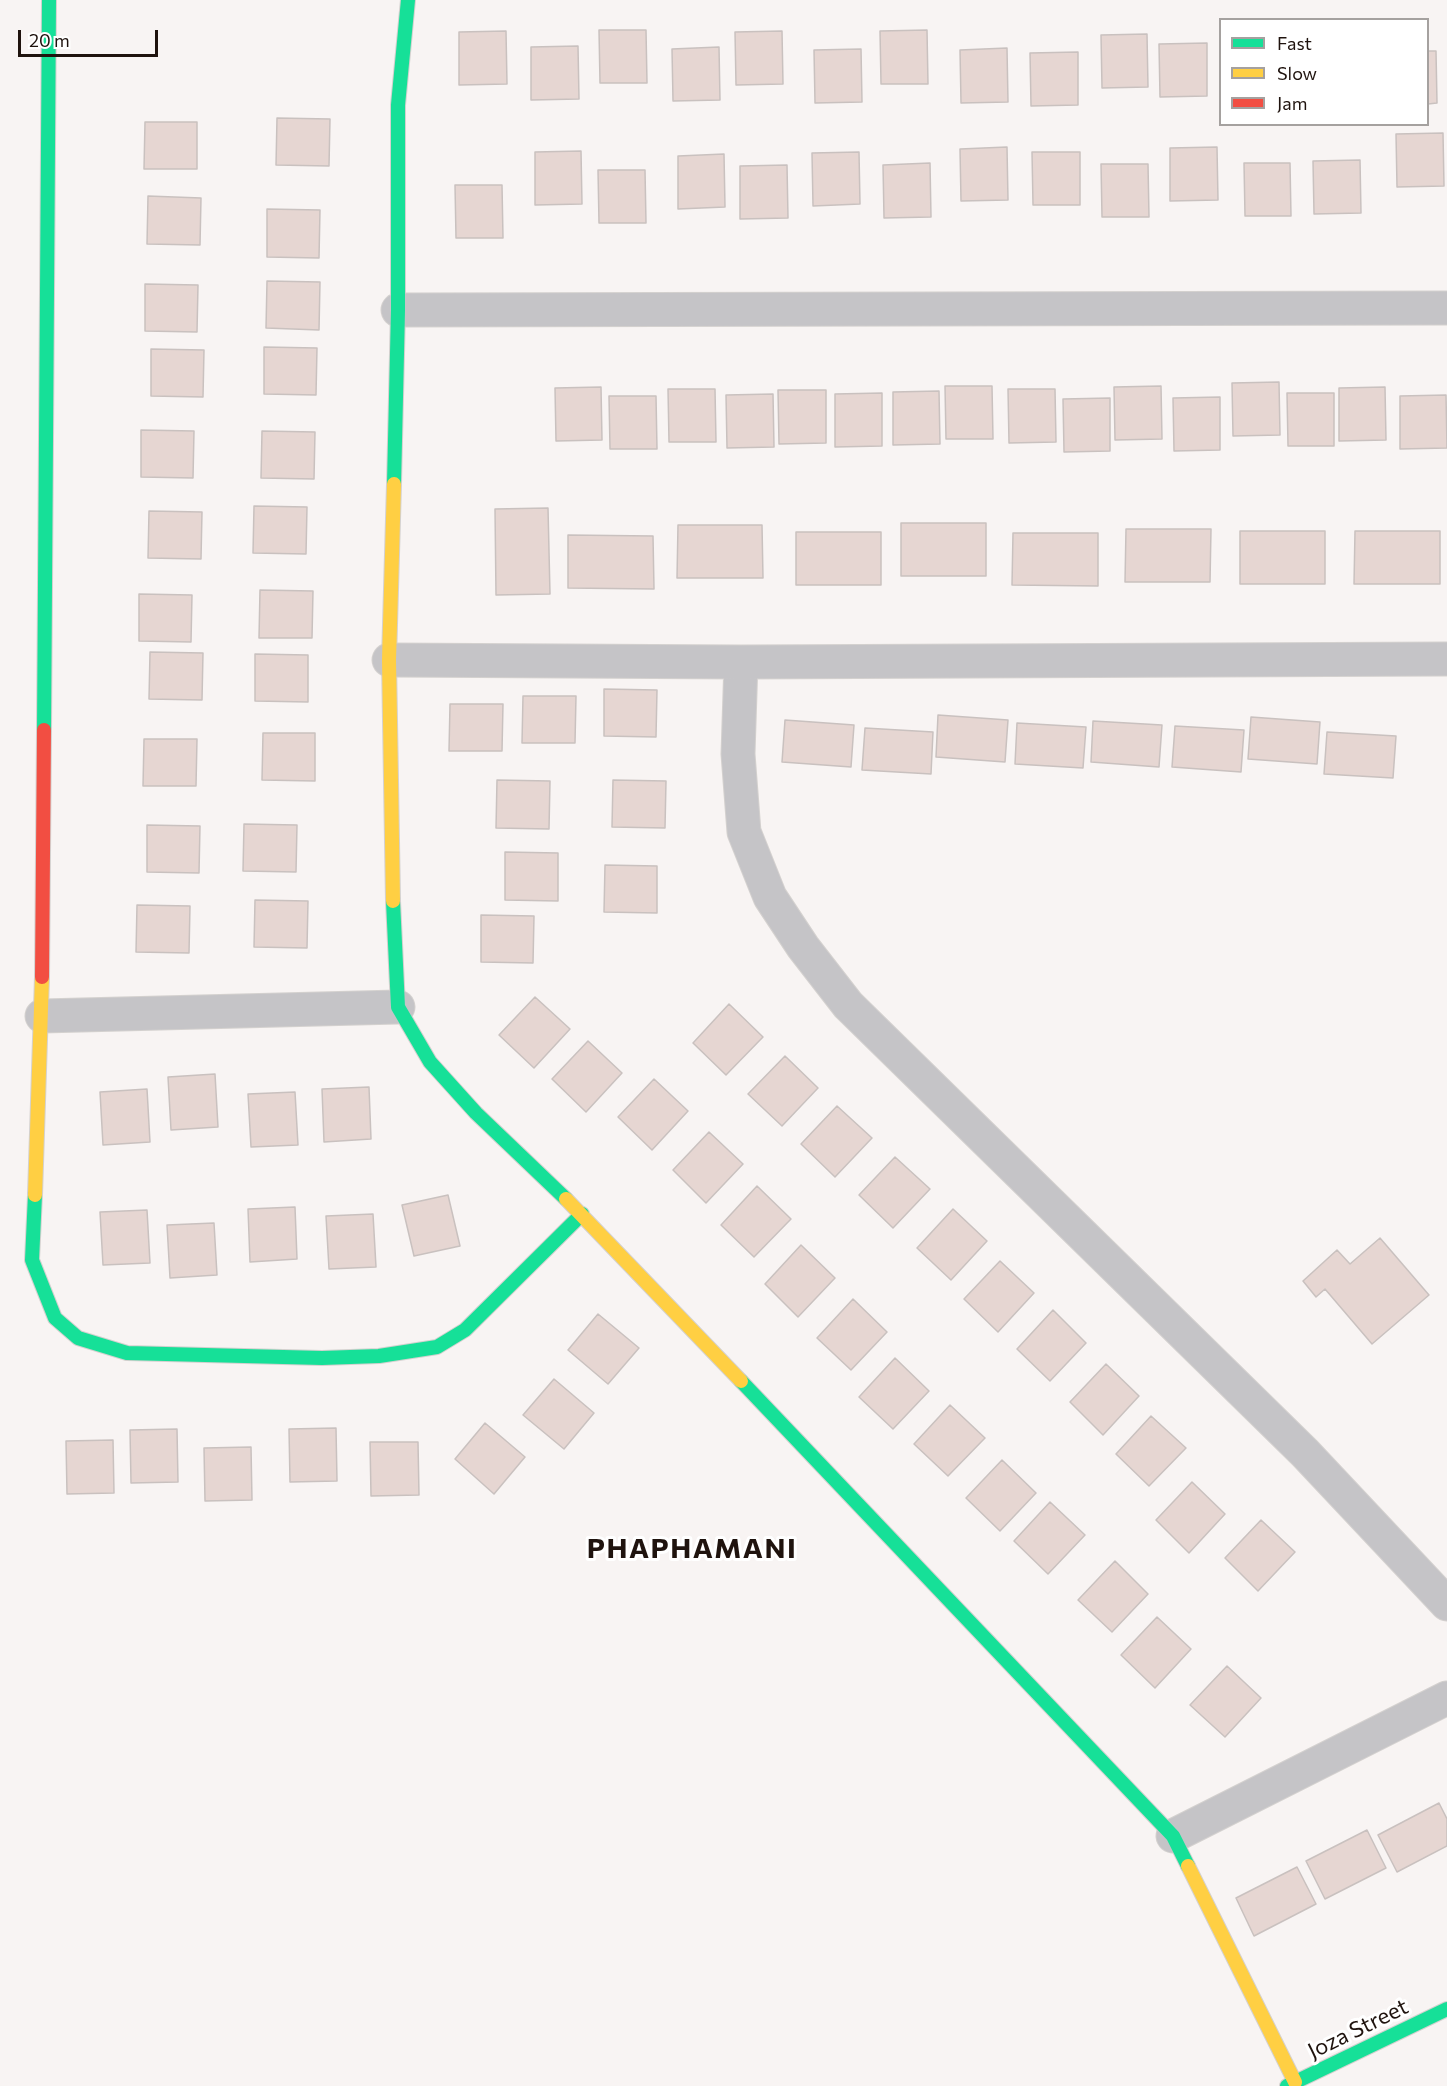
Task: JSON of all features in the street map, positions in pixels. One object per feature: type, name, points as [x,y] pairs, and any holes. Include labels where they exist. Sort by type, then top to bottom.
[{"type":"street","points":[[49,0],[42,1016],[32,1260],[55,1318],[78,1338],[127,1353],[139,1354],[322,1358],[379,1356],[437,1347],[465,1330],[582,1214]]},
{"type":"street","points":[[408,0],[398,105],[398,310],[389,660],[393,922],[398,1006],[430,1062],[476,1113],[582,1214],[1173,1836],[1291,2084]]},
{"type":"street","points":[[398,310],[1447,308]]},
{"type":"street","points":[[389,660],[741,662],[1447,659]]},
{"type":"street","points":[[741,662],[738,754],[744,832],[770,897],[803,947],[848,1005],[1305,1454],[1447,1604]]},
{"type":"street","points":[[42,1016],[398,1006]]},
{"type":"street","points":[[1173,1836],[1447,1698]]},
{"type":"street","name":"Joza Street","points":[[1291,2084],[1447,2009]]},
{"type":"building","points":[[599,30],[646,30],[647,83],[600,83]]},
{"type":"building","points":[[927,30],[928,84],[881,84],[880,31]]},
{"type":"building","points":[[506,31],[507,84],[459,85],[459,32]]},
{"type":"building","points":[[782,31],[783,84],[736,85],[735,32]]},
{"type":"building","points":[[1147,34],[1148,87],[1102,88],[1101,35]]},
{"type":"building","points":[[1207,43],[1207,96],[1160,97],[1159,44]]},
{"type":"building","points":[[578,46],[579,99],[531,100],[531,47]]},
{"type":"building","points":[[719,47],[720,100],[673,101],[672,49]]},
{"type":"building","points":[[1007,48],[1008,102],[961,103],[960,50]]},
{"type":"building","points":[[861,49],[862,102],[815,103],[814,50]]},
{"type":"building","points":[[1429,51],[1436,51],[1437,103],[1429,104]]},
{"type":"building","points":[[1078,52],[1078,105],[1031,106],[1030,53]]},
{"type":"building","points":[[277,118],[330,119],[329,166],[276,165]]},
{"type":"building","points":[[145,122],[197,122],[197,169],[144,169]]},
{"type":"building","points":[[1443,133],[1444,186],[1397,187],[1396,134]]},
{"type":"building","points":[[1007,147],[1008,200],[961,201],[960,149]]},
{"type":"building","points":[[1217,147],[1218,200],[1170,201],[1170,148]]},
{"type":"building","points":[[581,151],[582,204],[535,205],[535,152]]},
{"type":"building","points":[[859,152],[860,204],[813,206],[812,153]]},
{"type":"building","points":[[1032,152],[1080,152],[1080,205],[1033,205]]},
{"type":"building","points":[[724,154],[725,207],[678,209],[678,156]]},
{"type":"building","points":[[1360,160],[1361,213],[1314,214],[1313,161]]},
{"type":"building","points":[[930,163],[931,217],[884,218],[883,165]]},
{"type":"building","points":[[1244,163],[1290,163],[1291,216],[1245,216]]},
{"type":"building","points":[[1101,164],[1148,164],[1149,217],[1102,217]]},
{"type":"building","points":[[787,165],[788,218],[740,219],[740,166]]},
{"type":"building","points":[[598,170],[645,170],[646,223],[599,223]]},
{"type":"building","points":[[455,185],[502,185],[503,238],[456,238]]},
{"type":"building","points":[[148,196],[201,198],[200,245],[147,244]]},
{"type":"building","points":[[267,209],[320,210],[319,258],[267,257]]},
{"type":"building","points":[[267,281],[320,282],[319,330],[266,328]]},
{"type":"building","points":[[145,284],[198,285],[197,332],[145,331]]},
{"type":"building","points":[[264,347],[317,348],[316,395],[264,394]]},
{"type":"building","points":[[151,349],[204,350],[203,397],[151,396]]},
{"type":"building","points":[[1279,382],[1280,435],[1233,436],[1232,383]]},
{"type":"building","points":[[945,386],[992,386],[993,439],[946,439]]},
{"type":"building","points":[[1161,386],[1162,439],[1115,440],[1114,387]]},
{"type":"building","points":[[601,387],[602,440],[556,441],[555,388]]},
{"type":"building","points":[[1385,387],[1386,440],[1339,441],[1339,388]]},
{"type":"building","points":[[668,389],[715,389],[716,442],[669,442]]},
{"type":"building","points":[[1008,389],[1055,389],[1056,442],[1009,443]]},
{"type":"building","points":[[778,390],[826,390],[826,443],[779,444]]},
{"type":"building","points":[[939,391],[940,444],[893,445],[893,392]]},
{"type":"building","points":[[882,393],[882,446],[835,447],[835,394]]},
{"type":"building","points":[[1287,393],[1334,393],[1334,446],[1288,446]]},
{"type":"building","points":[[773,394],[774,447],[727,448],[726,395]]},
{"type":"building","points":[[1446,395],[1447,448],[1400,449],[1400,396]]},
{"type":"building","points":[[609,396],[656,396],[657,449],[610,449]]},
{"type":"building","points":[[1220,397],[1220,450],[1174,451],[1173,398]]},
{"type":"building","points":[[1110,398],[1110,451],[1064,452],[1063,399]]},
{"type":"building","points":[[141,430],[194,431],[193,478],[141,477]]},
{"type":"building","points":[[262,431],[315,432],[314,479],[261,478]]},
{"type":"building","points":[[254,506],[307,507],[306,554],[253,553]]},
{"type":"building","points":[[548,508],[550,594],[496,595],[495,509]]},
{"type":"building","points":[[149,511],[202,512],[201,559],[148,558]]},
{"type":"building","points":[[901,523],[986,523],[986,576],[901,576]]},
{"type":"building","points":[[678,525],[762,525],[763,578],[677,578]]},
{"type":"building","points":[[1126,529],[1211,529],[1210,582],[1125,582]]},
{"type":"building","points":[[1240,531],[1325,531],[1325,584],[1240,584]]},
{"type":"building","points":[[1355,531],[1440,531],[1440,584],[1354,584]]},
{"type":"building","points":[[796,532],[881,532],[881,585],[796,585]]},
{"type":"building","points":[[1013,533],[1098,533],[1098,586],[1012,585]]},
{"type":"building","points":[[568,535],[653,536],[654,589],[568,588]]},
{"type":"building","points":[[260,590],[313,591],[312,638],[259,638]]},
{"type":"building","points":[[139,594],[192,595],[191,642],[139,641]]},
{"type":"building","points":[[150,652],[203,653],[202,700],[149,699]]},
{"type":"building","points":[[255,654],[308,655],[308,702],[255,701]]},
{"type":"building","points":[[604,689],[657,690],[656,737],[604,736]]},
{"type":"building","points":[[523,696],[576,696],[575,743],[522,743]]},
{"type":"building","points":[[450,704],[503,704],[502,751],[449,751]]},
{"type":"building","points":[[938,715],[1008,720],[1005,762],[936,757]]},
{"type":"building","points":[[1251,717],[1320,722],[1317,764],[1248,759]]},
{"type":"building","points":[[785,720],[854,725],[851,767],[782,762]]},
{"type":"building","points":[[1093,721],[1162,725],[1159,767],[1091,762]]},
{"type":"building","points":[[1017,723],[1086,727],[1083,768],[1015,764]]},
{"type":"building","points":[[1175,726],[1244,730],[1241,772],[1172,767]]},
{"type":"building","points":[[865,728],[933,732],[931,774],[862,770]]},
{"type":"building","points":[[1327,732],[1396,736],[1393,778],[1324,774]]},
{"type":"building","points":[[263,733],[315,733],[315,781],[262,780]]},
{"type":"building","points":[[144,739],[197,739],[196,786],[143,786]]},
{"type":"building","points":[[497,780],[550,781],[549,829],[496,828]]},
{"type":"building","points":[[613,780],[666,781],[665,828],[612,827]]},
{"type":"building","points":[[244,824],[297,825],[296,872],[243,871]]},
{"type":"building","points":[[147,825],[200,826],[199,873],[147,872]]},
{"type":"building","points":[[505,852],[558,853],[558,901],[505,900]]},
{"type":"building","points":[[605,865],[657,866],[657,913],[604,912]]},
{"type":"building","points":[[255,900],[308,901],[307,948],[254,947]]},
{"type":"building","points":[[137,905],[190,906],[189,953],[136,952]]},
{"type":"building","points":[[481,915],[534,916],[533,963],[481,962]]},
{"type":"building","points":[[535,997],[570,1029],[534,1068],[499,1035]]},
{"type":"building","points":[[729,1004],[763,1037],[726,1075],[693,1043]]},
{"type":"building","points":[[588,1041],[622,1073],[586,1112],[552,1079]]},
{"type":"building","points":[[785,1056],[818,1088],[782,1126],[748,1094]]},
{"type":"building","points":[[215,1074],[218,1127],[171,1130],[168,1077]]},
{"type":"building","points":[[654,1079],[688,1111],[652,1150],[618,1117]]},
{"type":"building","points":[[369,1087],[371,1139],[324,1142],[322,1089]]},
{"type":"building","points":[[147,1089],[150,1142],[103,1145],[100,1092]]},
{"type":"building","points":[[295,1092],[298,1145],[251,1147],[248,1094]]},
{"type":"building","points":[[837,1106],[872,1138],[835,1177],[801,1144]]},
{"type":"building","points":[[709,1132],[743,1164],[706,1203],[673,1170]]},
{"type":"building","points":[[895,1157],[930,1189],[893,1228],[859,1195]]},
{"type":"building","points":[[757,1186],[791,1219],[754,1257],[721,1225]]},
{"type":"building","points":[[448,1195],[460,1246],[414,1256],[402,1205]]},
{"type":"building","points":[[295,1207],[297,1259],[250,1262],[248,1209]]},
{"type":"building","points":[[953,1209],[987,1241],[951,1280],[917,1248]]},
{"type":"building","points":[[147,1210],[150,1263],[103,1265],[100,1212]]},
{"type":"building","points":[[373,1214],[376,1267],[329,1269],[326,1216]]},
{"type":"building","points":[[214,1223],[217,1275],[170,1278],[167,1225]]},
{"type":"building","points":[[1380,1238],[1429,1295],[1372,1344],[1325,1289],[1316,1297],[1303,1281],[1337,1250],[1350,1264]]},
{"type":"building","points":[[801,1245],[835,1278],[798,1317],[765,1284]]},
{"type":"building","points":[[1000,1261],[1034,1293],[998,1332],[964,1299]]},
{"type":"building","points":[[853,1299],[887,1332],[851,1370],[817,1338]]},
{"type":"building","points":[[1053,1310],[1086,1343],[1050,1381],[1017,1349]]},
{"type":"building","points":[[598,1314],[639,1348],[608,1384],[568,1350]]},
{"type":"building","points":[[895,1358],[929,1391],[893,1429],[859,1397]]},
{"type":"building","points":[[1106,1364],[1139,1396],[1103,1435],[1070,1402]]},
{"type":"building","points":[[554,1379],[594,1413],[564,1449],[523,1415]]},
{"type":"building","points":[[950,1405],[985,1438],[948,1476],[914,1444]]},
{"type":"building","points":[[1151,1416],[1186,1448],[1149,1486],[1116,1454]]},
{"type":"building","points":[[485,1423],[525,1457],[494,1494],[455,1459]]},
{"type":"building","points":[[336,1428],[337,1481],[290,1482],[289,1429]]},
{"type":"building","points":[[177,1429],[178,1482],[131,1483],[130,1430]]},
{"type":"building","points":[[113,1440],[114,1493],[67,1494],[66,1441]]},
{"type":"building","points":[[370,1442],[418,1442],[419,1495],[371,1496]]},
{"type":"building","points":[[251,1447],[252,1500],[205,1501],[204,1448]]},
{"type":"building","points":[[1002,1460],[1036,1493],[1000,1531],[966,1498]]},
{"type":"building","points":[[1192,1482],[1225,1514],[1189,1553],[1156,1520]]},
{"type":"building","points":[[1050,1502],[1085,1535],[1048,1574],[1014,1541]]},
{"type":"building","points":[[1261,1520],[1295,1552],[1258,1591],[1225,1558]]},
{"type":"building","points":[[1115,1561],[1148,1594],[1112,1632],[1078,1600]]},
{"type":"building","points":[[1157,1617],[1191,1649],[1155,1688],[1121,1655]]},
{"type":"building","points":[[1227,1666],[1261,1698],[1225,1737],[1190,1705]]},
{"type":"building","points":[[1439,1803],[1447,1819],[1447,1846],[1397,1872],[1378,1835]]},
{"type":"building","points":[[1367,1830],[1386,1868],[1325,1899],[1306,1861]]},
{"type":"building","points":[[1297,1867],[1316,1904],[1254,1936],[1236,1898]]},
{"type":"traffic: fast","points":[[44,730],[49,0]]},
{"type":"traffic: fast","points":[[394,484],[398,310],[398,105],[408,0]]},
{"type":"traffic: fast","points":[[393,901],[398,1007],[430,1062],[476,1113],[566,1199]]},
{"type":"traffic: fast","points":[[35,1195],[32,1260],[55,1318],[78,1338],[127,1353],[322,1358],[379,1356],[437,1347],[465,1330],[582,1214]]},
{"type":"traffic: fast","points":[[741,1381],[1173,1836],[1188,1866]]},
{"type":"traffic: fast","points":[[1287,2086],[1447,2009]]},
{"type":"traffic: slow","points":[[393,901],[389,660],[394,484]]},
{"type":"traffic: slow","points":[[35,1195],[42,977]]},
{"type":"traffic: slow","points":[[566,1199],[741,1381]]},
{"type":"traffic: slow","points":[[1188,1866],[1295,2082]]},
{"type":"traffic: jam","points":[[42,977],[44,730]]},
{"type":"district","name":"PHAPHAMANI","points":[[692,1549]]}]
